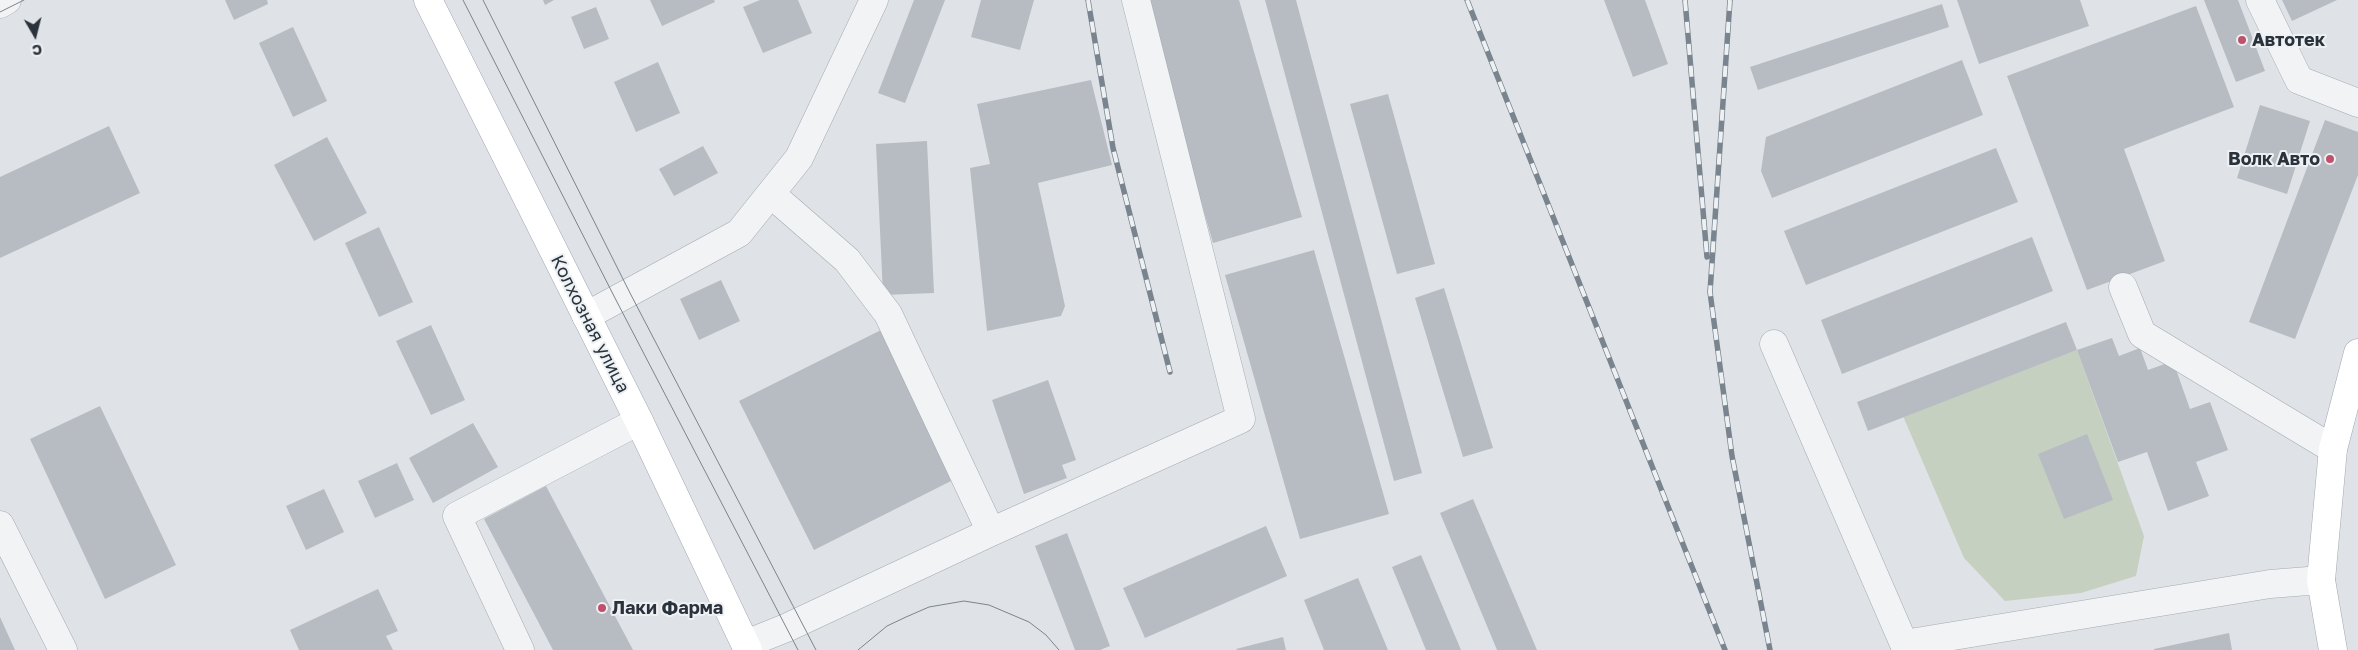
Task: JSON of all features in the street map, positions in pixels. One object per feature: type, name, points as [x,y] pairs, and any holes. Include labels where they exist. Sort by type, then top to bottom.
[{"type":"main road","name":"Колхозная улица","points":[[428,0],[639,421],[747,647]]},
{"type":"main road","points":[[2333,650],[2321,580],[2333,449],[2358,352]]},
{"type":"street","points":[[0,4],[7,0]]},
{"type":"street","points":[[586,316],[739,233],[799,158],[874,0]]},
{"type":"street","points":[[747,647],[991,532],[1241,419],[1136,0]]},
{"type":"street","points":[[2260,0],[2299,80],[2358,103]]},
{"type":"street","points":[[771,194],[847,260],[888,314],[991,532]]},
{"type":"street","points":[[2123,287],[2142,334],[2333,449]]},
{"type":"street","points":[[1774,344],[1904,644],[2270,584],[2321,580]]},
{"type":"street","points":[[520,650],[457,516],[639,421]]},
{"type":"street","points":[[0,525],[63,650]]},
{"type":"green space","points":[[2077,350],[2144,536],[2136,576],[2081,593],[2005,601],[1964,558],[1903,416]]},
{"type":"building","points":[[225,0],[267,0],[268,4],[234,20]]},
{"type":"building","points":[[543,0],[554,0],[545,5]]},
{"type":"building","points":[[650,0],[714,0],[715,2],[662,26]]},
{"type":"building","points":[[760,0],[798,0],[812,33],[763,53],[743,7]]},
{"type":"building","points":[[914,0],[945,0],[905,103],[878,93]]},
{"type":"building","points":[[981,0],[1034,0],[1020,50],[971,37]]},
{"type":"building","points":[[1143,0],[1239,0],[1302,217],[1213,243]]},
{"type":"building","points":[[1265,0],[1296,0],[1422,473],[1394,481]]},
{"type":"building","points":[[1604,0],[1645,0],[1668,64],[1633,77]]},
{"type":"building","points":[[1957,0],[2080,0],[2089,26],[1979,64]]},
{"type":"building","points":[[2204,0],[2238,0],[2265,71],[2236,82]]},
{"type":"building","points":[[2282,0],[2337,0],[2292,21]]},
{"type":"building","points":[[1942,4],[1949,27],[1758,90],[1750,67]]},
{"type":"building","points":[[2196,6],[2234,107],[2124,149],[2165,261],[2087,290],[2007,76]]},
{"type":"building","points":[[596,7],[609,39],[584,49],[571,17]]},
{"type":"building","points":[[293,27],[327,101],[293,117],[259,43]]},
{"type":"building","points":[[1962,60],[1983,115],[1772,198],[1761,171],[1766,137]]},
{"type":"building","points":[[658,62],[680,113],[636,132],[614,82]]},
{"type":"building","points":[[1091,80],[1112,165],[1038,183],[1065,306],[1061,316],[987,331],[970,168],[990,164],[977,104]]},
{"type":"building","points":[[1388,94],[1435,264],[1397,274],[1350,104]]},
{"type":"building","points":[[2260,105],[2310,121],[2287,194],[2237,178]]},
{"type":"building","points":[[2325,120],[2358,132],[2358,175],[2295,339],[2249,322]]},
{"type":"building","points":[[109,126],[140,193],[0,258],[0,177]]},
{"type":"building","points":[[327,137],[367,213],[314,241],[274,165]]},
{"type":"building","points":[[927,141],[934,293],[883,295],[876,144]]},
{"type":"building","points":[[703,146],[718,173],[674,196],[659,169]]},
{"type":"building","points":[[1996,148],[2018,202],[1806,285],[1784,231]]},
{"type":"building","points":[[379,227],[413,302],[379,317],[345,243]]},
{"type":"building","points":[[2032,237],[2053,291],[1842,374],[1821,320]]},
{"type":"building","points":[[1314,250],[1389,514],[1300,539],[1225,275]]},
{"type":"building","points":[[721,280],[740,321],[699,340],[680,299]]},
{"type":"building","points":[[1444,288],[1493,448],[1463,457],[1415,298]]},
{"type":"building","points":[[2066,322],[2077,350],[1868,431],[1857,402]]},
{"type":"building","points":[[431,325],[465,400],[431,415],[396,341]]},
{"type":"building","points":[[881,330],[955,479],[814,550],[739,401]]},
{"type":"building","points":[[2112,338],[2119,356],[2140,348],[2148,370],[2173,361],[2190,409],[2210,402],[2228,450],[2196,462],[2209,496],[2168,511],[2147,452],[2118,462],[2077,350]]},
{"type":"building","points":[[1048,380],[1076,460],[1062,465],[1067,478],[1024,494],[992,400]]},
{"type":"building","points":[[100,406],[176,565],[105,599],[30,439]]},
{"type":"building","points":[[473,423],[498,467],[433,503],[409,458]]},
{"type":"building","points":[[2087,434],[2113,500],[2064,519],[2038,454]]},
{"type":"building","points":[[397,463],[414,500],[375,518],[358,481]]},
{"type":"building","points":[[546,486],[633,650],[553,650],[484,519]]},
{"type":"building","points":[[324,489],[344,532],[306,550],[286,506]]},
{"type":"building","points":[[1473,499],[1537,650],[1497,650],[1440,513]]},
{"type":"building","points":[[1266,526],[1287,576],[1145,638],[1123,588]]},
{"type":"building","points":[[1067,533],[1110,646],[1100,650],[1075,650],[1035,546]]},
{"type":"building","points":[[1421,555],[1461,650],[1426,650],[1392,567]]},
{"type":"building","points":[[1358,578],[1388,650],[1324,650],[1304,600]]},
{"type":"building","points":[[378,589],[398,631],[386,636],[393,650],[299,650],[290,630]]},
{"type":"building","points":[[0,617],[15,650],[0,650]]},
{"type":"building","points":[[2229,633],[2232,650],[2154,650],[2154,649]]},
{"type":"building","points":[[1283,637],[1286,650],[1236,649]]},
{"type":"tram line","points":[[0,12],[24,0]]},
{"type":"tram line","points":[[463,0],[798,650]]},
{"type":"tram line","points":[[483,0],[630,293],[816,650]]},
{"type":"tram line","points":[[858,650],[887,626],[906,617],[929,607],[964,601],[989,605],[1029,622],[1046,635],[1059,650]]},
{"type":"railway","points":[[1088,0],[1113,148],[1170,372]]},
{"type":"railway","points":[[1467,0],[1725,650]]},
{"type":"railway","points":[[1685,0],[1707,257]]},
{"type":"railway","points":[[1730,0],[1710,292],[1732,456],[1770,650]]},
{"type":"place","name":"Автотек","points":[[2242,40]]},
{"type":"place","name":"Волк Авто","points":[[2330,159]]},
{"type":"place","name":"Лаки Фарма","points":[[602,608]]}]
